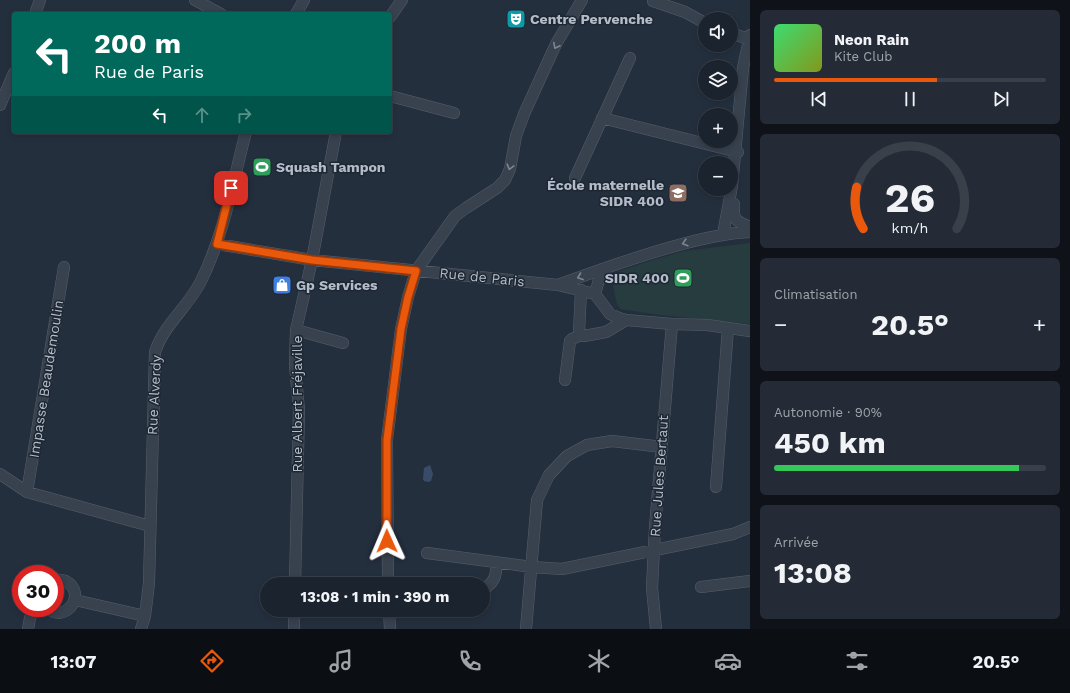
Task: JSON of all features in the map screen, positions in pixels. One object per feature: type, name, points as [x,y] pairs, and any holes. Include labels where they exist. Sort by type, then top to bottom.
[{"type":"street","points":[[36,12],[40,0]]},
{"type":"street","points":[[195,0],[217,12]]},
{"type":"street","points":[[297,12],[304,0]]},
{"type":"street","points":[[392,14],[402,0]]},
{"type":"street","points":[[391,577],[387,440],[401,329],[408,297],[416,271],[455,216],[497,188],[505,180],[510,169],[516,136],[527,106],[556,44],[582,0]]},
{"type":"street","points":[[653,1],[680,10],[698,19]]},
{"type":"street","points":[[723,234],[737,152],[746,69],[748,40],[738,36]]},
{"type":"street","points":[[575,178],[630,58]]},
{"type":"street","points":[[0,105],[12,78]]},
{"type":"street","points":[[392,96],[454,112]]},
{"type":"street","points":[[602,118],[737,152]]},
{"type":"street","name":"Rue Alverdy","points":[[141,629],[145,616],[149,583],[155,352],[158,343],[167,328],[201,282],[217,244],[245,134]]},
{"type":"street","name":"Rue Albert Fréjaville","points":[[295,577],[300,410],[295,365],[296,330],[312,260],[336,134]]},
{"type":"street","points":[[737,152],[733,216],[737,221],[750,227]]},
{"type":"street","name":"Rue de Paris","points":[[558,284],[658,251],[723,234],[750,232]]},
{"type":"street","name":"Rue de Paris","points":[[217,244],[312,260],[558,284],[595,294]]},
{"type":"street","name":"Impasse Beaudemoulin","points":[[28,492],[64,267]]},
{"type":"street","points":[[602,269],[595,294],[610,314],[619,318],[672,324],[707,325],[750,331]]},
{"type":"street","points":[[581,290],[581,335]]},
{"type":"street","points":[[564,380],[570,341],[572,339],[581,335],[584,336],[606,332],[626,320]]},
{"type":"street","name":"Rue Jules Bertaut","points":[[656,629],[652,588],[672,324]]},
{"type":"street","points":[[716,487],[728,328]]},
{"type":"street","points":[[296,330],[343,342]]},
{"type":"street","points":[[526,629],[537,500],[548,476],[567,456],[587,445],[612,441],[662,447]]},
{"type":"street","points":[[0,474],[28,492],[150,526]]},
{"type":"street","points":[[427,553],[532,567],[562,569],[733,534],[750,527]]},
{"type":"street","points":[[490,584],[496,577],[497,562]]},
{"type":"street","points":[[64,581],[73,588],[75,592],[75,600],[72,606],[64,611]]},
{"type":"street","points":[[701,587],[750,581]]},
{"type":"street","points":[[75,600],[145,616]]},
{"type":"street","points":[[28,629],[30,617]]},
{"type":"street","points":[[294,617],[294,629]]},
{"type":"street","points":[[389,617],[390,629]]},
{"type":"green space","name":"SIDR 400","points":[[750,243],[750,324],[660,315],[620,309],[617,304],[613,286],[620,271],[684,251]]},
{"type":"water","points":[[430,465],[433,474],[431,481],[428,482],[424,481],[423,479],[424,468]]},
{"type":"place","name":"Centre Pervenche","points":[[516,19]]},
{"type":"place","name":"Squash Tampon","points":[[262,167]]},
{"type":"place","name":"École maternelle SIDR 400","points":[[678,193]]},
{"type":"place","name":"SIDR 400","points":[[683,278]]},
{"type":"place","name":"Gp Services","points":[[282,285]]},
{"type":"route","points":[[231,188],[217,244],[312,260],[416,271],[408,297],[401,329],[387,440],[387,541]]}]
